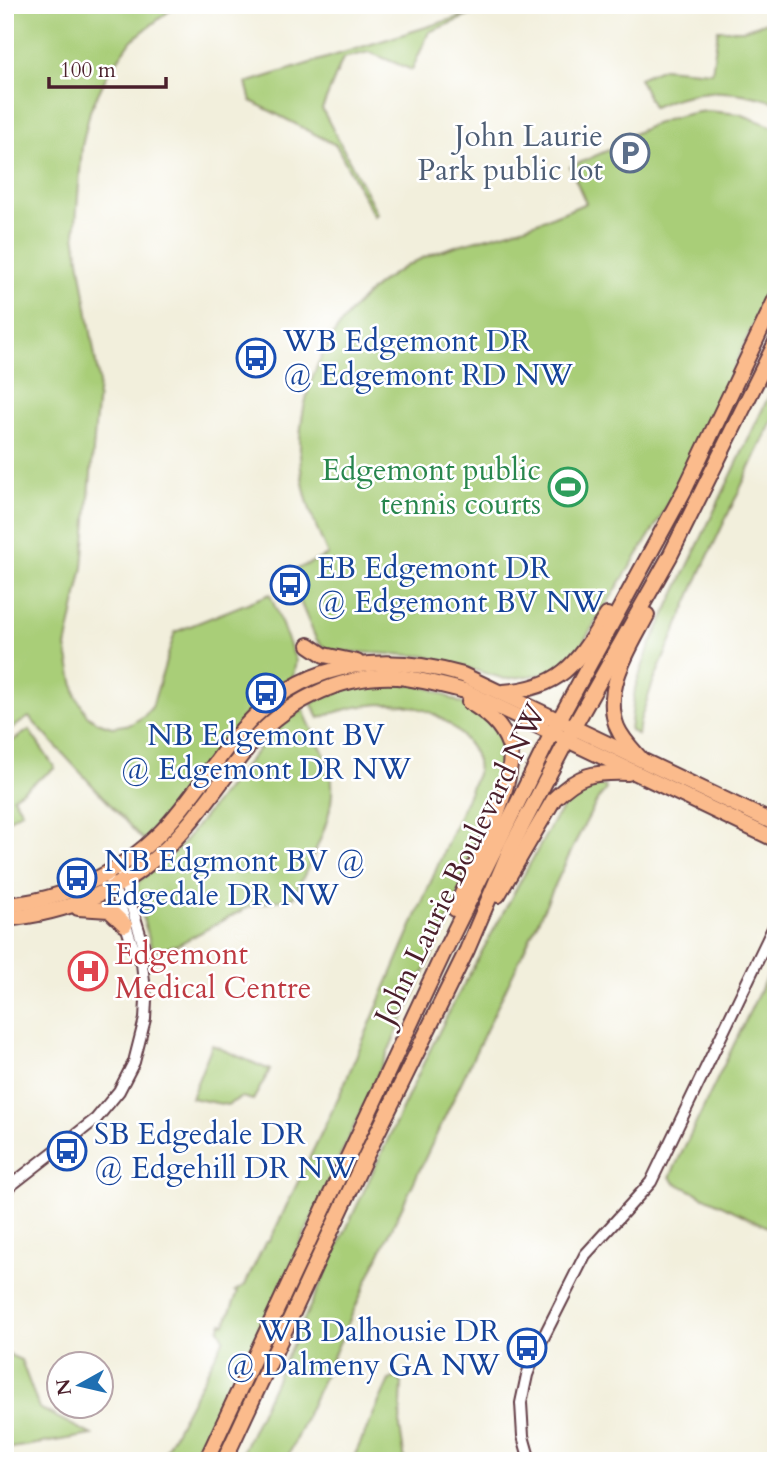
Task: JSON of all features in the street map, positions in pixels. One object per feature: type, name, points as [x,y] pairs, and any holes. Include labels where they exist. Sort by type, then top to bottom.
[{"type":"main road","name":"John Laurie Boulevard NW","points":[[205,1461],[443,954],[556,727],[685,489],[776,298]]},
{"type":"main road","name":"John Laurie Boulevard NW","points":[[224,1461],[365,1158],[467,950],[511,847],[570,734],[670,556],[776,342]]},
{"type":"main road","points":[[500,692],[539,687],[558,677],[573,663],[614,604],[676,498],[685,489]]},
{"type":"main road","points":[[643,761],[617,727],[613,692],[623,663],[660,589],[670,556]]},
{"type":"main road","points":[[309,645],[324,655],[362,664]]},
{"type":"main road","points":[[5,905],[45,899],[76,888],[119,866],[161,832],[255,716],[284,692],[330,671],[362,664],[403,662],[432,667],[463,675],[500,692],[556,727]]},
{"type":"main road","points":[[63,909],[119,885],[174,840],[249,746],[285,712],[314,694],[355,681],[397,677],[465,691],[556,727],[632,773],[776,840]]},
{"type":"main road","points":[[441,685],[488,714],[497,723],[510,747],[511,763],[502,800],[449,924],[443,954]]},
{"type":"main road","points":[[570,734],[643,761],[776,824]]},
{"type":"main road","points":[[467,950],[554,799],[575,780],[586,775],[604,772],[632,773]]},
{"type":"main road","points":[[5,919],[63,909],[103,908],[116,914],[125,925]]},
{"type":"street","points":[[119,866],[125,925],[133,949],[142,963]]},
{"type":"street","points":[[5,1191],[96,1119],[128,1077],[140,1047],[146,1000],[142,963],[144,947],[119,885],[106,874]]},
{"type":"street","points":[[530,1461],[523,1436],[521,1403],[527,1375],[536,1352],[585,1255],[651,1182],[776,922]]},
{"type":"green space","points":[[5,5],[177,5],[132,40],[107,75],[90,111],[82,146],[75,235],[99,381],[83,567],[66,647],[76,696],[87,715],[97,722],[112,727],[131,724],[152,707],[175,632],[270,594],[296,661],[293,677],[247,716],[143,840],[29,717],[5,733]]},
{"type":"green space","points":[[488,5],[495,5],[429,32],[412,70],[369,52],[343,58],[322,109],[375,209],[377,214],[374,216],[336,145],[251,101],[246,83],[465,15]]},
{"type":"green space","points":[[776,19],[776,102],[743,94],[714,92],[685,96],[653,107],[639,78],[663,68],[712,72],[718,30],[743,30]]},
{"type":"green space","points":[[707,111],[740,114],[776,128],[776,268],[720,399],[661,517],[582,644],[562,666],[545,674],[505,679],[426,656],[338,651],[323,646],[316,639],[288,573],[328,555],[305,492],[300,438],[304,407],[313,377],[342,322],[363,298],[387,278],[414,262],[449,248],[539,222],[586,203],[570,167],[631,140],[629,136],[657,123]]},
{"type":"green space","points":[[776,381],[776,413],[702,569],[652,685],[638,735],[630,730],[635,688],[649,648]]},
{"type":"green space","points":[[378,683],[432,689],[475,710],[494,728],[506,751],[506,781],[439,940],[201,1461],[160,1461],[221,1345],[224,1338],[219,1329],[222,1323],[225,1324],[238,1292],[235,1291],[245,1285],[265,1243],[274,1232],[340,1094],[477,774],[476,758],[469,745],[447,722],[430,713],[394,704],[375,704],[319,718],[311,703],[340,690]]},
{"type":"green space","points":[[303,709],[328,763],[332,797],[323,832],[294,897],[250,906],[179,944],[158,950],[151,946],[136,893],[139,881],[179,848],[268,737]]},
{"type":"green space","points":[[29,730],[55,768],[13,797],[22,811],[5,822],[5,746]]},
{"type":"green space","points":[[594,786],[605,786],[606,789],[576,841],[373,1268],[286,1461],[238,1461],[451,1008],[555,818],[570,800]]},
{"type":"green space","points":[[776,957],[776,1231],[675,1183],[670,1177]]},
{"type":"green space","points":[[212,1045],[270,1070],[253,1100],[242,1097],[227,1105],[191,1098]]},
{"type":"green space","points":[[5,1353],[21,1360],[39,1408],[46,1412],[46,1420],[63,1420],[92,1435],[5,1449]]},
{"type":"green space","points":[[397,1377],[402,1383],[400,1427],[405,1461],[352,1461],[389,1380]]},
{"type":"place","name":"John Laurie Park public lot","points":[[630,153]]},
{"type":"place","name":"WB Edgemont DR @ Edgemont RD NW","points":[[256,358]]},
{"type":"place","name":"Edgemont public tennis courts","points":[[568,487]]},
{"type":"place","name":"EB Edgemont DR @ Edgemont BV NW","points":[[290,585]]},
{"type":"place","name":"NB Edgemont BV @ Edgemont DR NW","points":[[266,693]]},
{"type":"place","name":"NB Edgmont BV @ Edgedale DR NW","points":[[77,878]]},
{"type":"place","name":"Edgemont Medical Centre","points":[[88,971]]},
{"type":"place","name":"SB Edgedale DR @ Edgehill DR NW","points":[[67,1151]]},
{"type":"place","name":"WB Dalhousie DR @ Dalmeny GA NW","points":[[527,1348]]}]
